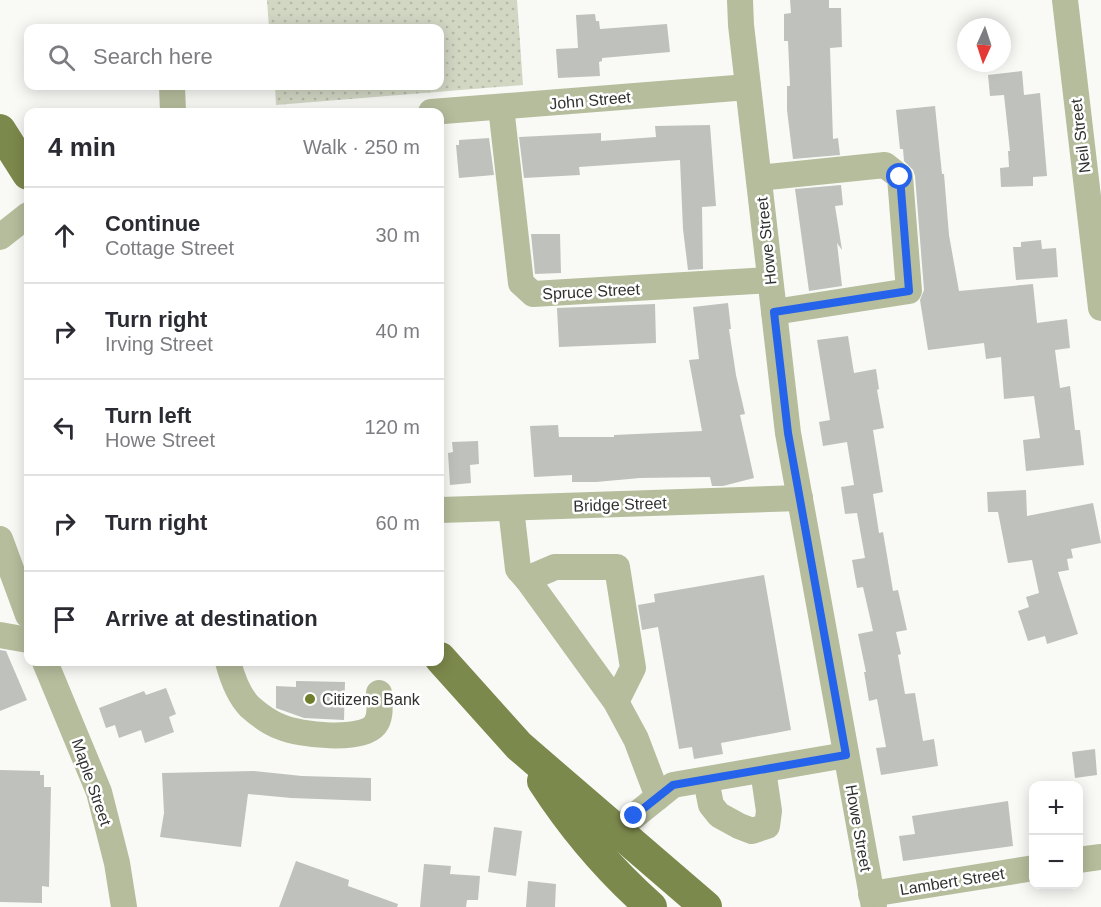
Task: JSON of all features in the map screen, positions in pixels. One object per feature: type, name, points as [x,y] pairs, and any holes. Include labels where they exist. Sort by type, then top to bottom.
[{"type":"main road","points":[[0,130],[24,168]]},
{"type":"main road","points":[[444,662],[605,840],[651,907]]},
{"type":"main road","points":[[605,840],[705,907]]},
{"type":"street","name":"Howe Street","points":[[740,0],[788,433],[873,901]]},
{"type":"street","name":"Neil Street","points":[[1065,0],[1101,308]]},
{"type":"street","name":"John Street","points":[[444,111],[748,87]]},
{"type":"street","points":[[172,90],[173,108]]},
{"type":"street","name":"Spruce Street","points":[[501,107],[521,283],[533,294],[770,280]]},
{"type":"street","points":[[759,178],[885,165],[900,177],[909,291],[774,312]]},
{"type":"street","points":[[0,237],[24,218]]},
{"type":"street","name":"Bridge Street","points":[[444,510],[800,498]]},
{"type":"street","points":[[511,508],[518,569],[616,702],[636,739],[658,797]]},
{"type":"street","points":[[2,547],[24,605]]},
{"type":"street","points":[[527,579],[555,567],[618,567],[633,668],[616,702]]},
{"type":"street","points":[[0,635],[24,639]]},
{"type":"street","name":"Maple Street","points":[[47,666],[99,792],[117,863],[124,907]]},
{"type":"street","points":[[229,666],[233,679],[248,705],[281,727],[300,733],[354,734],[367,732],[376,724],[380,715],[379,693]]},
{"type":"street","points":[[605,840],[673,785],[846,755]]},
{"type":"street","points":[[706,780],[711,806],[719,815],[752,831],[767,826],[768,811],[763,770]]},
{"type":"street","points":[[1083,859],[1101,857]]},
{"type":"street","name":"Lambert Street","points":[[873,901],[1029,869]]},
{"type":"green space","points":[[267,0],[517,0],[523,85],[276,105],[275,90],[444,90],[444,24],[269,24]]},
{"type":"building","points":[[790,0],[829,0],[829,8],[841,8],[842,47],[830,48],[833,139],[838,138],[840,155],[793,159],[787,110],[787,86],[790,86],[788,41],[784,41],[784,14],[791,13]]},
{"type":"building","points":[[595,14],[600,29],[667,24],[670,52],[602,58],[599,62],[600,76],[558,78],[556,49],[578,48],[576,15]]},
{"type":"building","points":[[1022,71],[1024,95],[1040,93],[1047,176],[1033,177],[1033,186],[1001,187],[1000,168],[1009,167],[1008,151],[1010,151],[1004,95],[990,96],[988,75]]},
{"type":"building","points":[[935,106],[949,235],[959,291],[1033,284],[1037,323],[1067,319],[1070,348],[1055,350],[1060,388],[1070,386],[1075,430],[1080,430],[1084,465],[1026,471],[1023,440],[1040,438],[1034,396],[1004,399],[1001,357],[986,359],[984,343],[928,350],[920,300],[924,290],[915,176],[913,170],[904,161],[903,149],[900,149],[896,110]]},
{"type":"building","points":[[710,125],[716,206],[702,207],[703,269],[688,270],[683,229],[680,160],[579,167],[580,175],[524,178],[519,137],[601,133],[601,141],[656,137],[655,126]]},
{"type":"building","points":[[489,138],[494,175],[459,178],[456,145],[459,145],[459,140]]},
{"type":"building","points":[[841,185],[843,205],[835,206],[842,250],[837,243],[842,286],[809,291],[795,189]]},
{"type":"building","points":[[531,234],[560,234],[561,273],[535,274]]},
{"type":"building","points":[[1041,240],[1042,249],[1056,248],[1058,277],[1016,280],[1013,247],[1021,247],[1021,242]]},
{"type":"building","points":[[728,303],[731,329],[729,329],[736,375],[745,414],[740,415],[754,478],[723,486],[712,486],[710,477],[572,482],[572,475],[534,477],[530,426],[558,425],[559,437],[614,437],[614,435],[702,431],[689,360],[699,359],[693,307]]},
{"type":"building","points":[[655,304],[656,343],[559,347],[557,308]]},
{"type":"building","points":[[848,336],[854,373],[876,369],[879,389],[877,390],[884,428],[873,430],[883,492],[873,494],[879,533],[883,532],[893,591],[898,590],[907,630],[896,632],[901,654],[898,655],[905,694],[915,693],[923,741],[934,739],[938,766],[881,775],[876,748],[886,747],[877,699],[869,701],[858,634],[873,631],[863,587],[857,588],[852,560],[865,558],[857,513],[845,514],[841,487],[854,485],[847,442],[823,446],[819,422],[830,420],[817,340]]},
{"type":"building","points":[[478,441],[479,464],[470,465],[471,483],[450,485],[448,453],[453,452],[452,442]]},
{"type":"building","points":[[1026,490],[1027,516],[1093,503],[1101,543],[1071,549],[1073,558],[1067,559],[1069,570],[1058,572],[1078,634],[1047,644],[1045,636],[1028,641],[1018,611],[1029,607],[1026,597],[1039,593],[1032,560],[1008,563],[998,512],[988,512],[987,492]]},
{"type":"building","points":[[764,575],[791,730],[721,743],[723,754],[694,759],[692,747],[679,749],[658,627],[642,630],[638,605],[655,602],[654,594]]},
{"type":"building","points":[[0,650],[6,651],[27,700],[0,711]]},
{"type":"building","name":"Citizens Bank","points":[[296,681],[345,682],[344,720],[304,718],[276,708],[276,686],[296,687]]},
{"type":"building","points":[[166,688],[176,714],[169,717],[174,732],[145,743],[141,730],[119,738],[115,725],[106,728],[99,708],[144,691],[146,695]]},
{"type":"building","points":[[1095,749],[1097,775],[1075,778],[1072,752]]},
{"type":"building","points":[[0,770],[40,771],[40,775],[44,775],[44,787],[51,787],[49,887],[42,886],[42,903],[0,902]]},
{"type":"building","points":[[254,771],[302,776],[371,778],[371,801],[248,794],[241,847],[160,837],[164,813],[162,773]]},
{"type":"building","points":[[1008,801],[1013,846],[903,861],[899,836],[915,834],[912,816]]},
{"type":"building","points":[[494,827],[522,831],[516,876],[488,872]]},
{"type":"building","points":[[296,861],[349,880],[348,886],[398,904],[397,907],[279,907]]},
{"type":"building","points":[[424,864],[451,866],[450,874],[480,876],[478,900],[467,900],[466,907],[420,907]]},
{"type":"building","points":[[528,881],[556,884],[555,907],[526,907]]},
{"type":"place","name":"Citizens Bank","points":[[310,699]]},
{"type":"route","points":[[634,816],[673,785],[846,755],[788,433],[774,312],[909,291],[900,177]]}]
